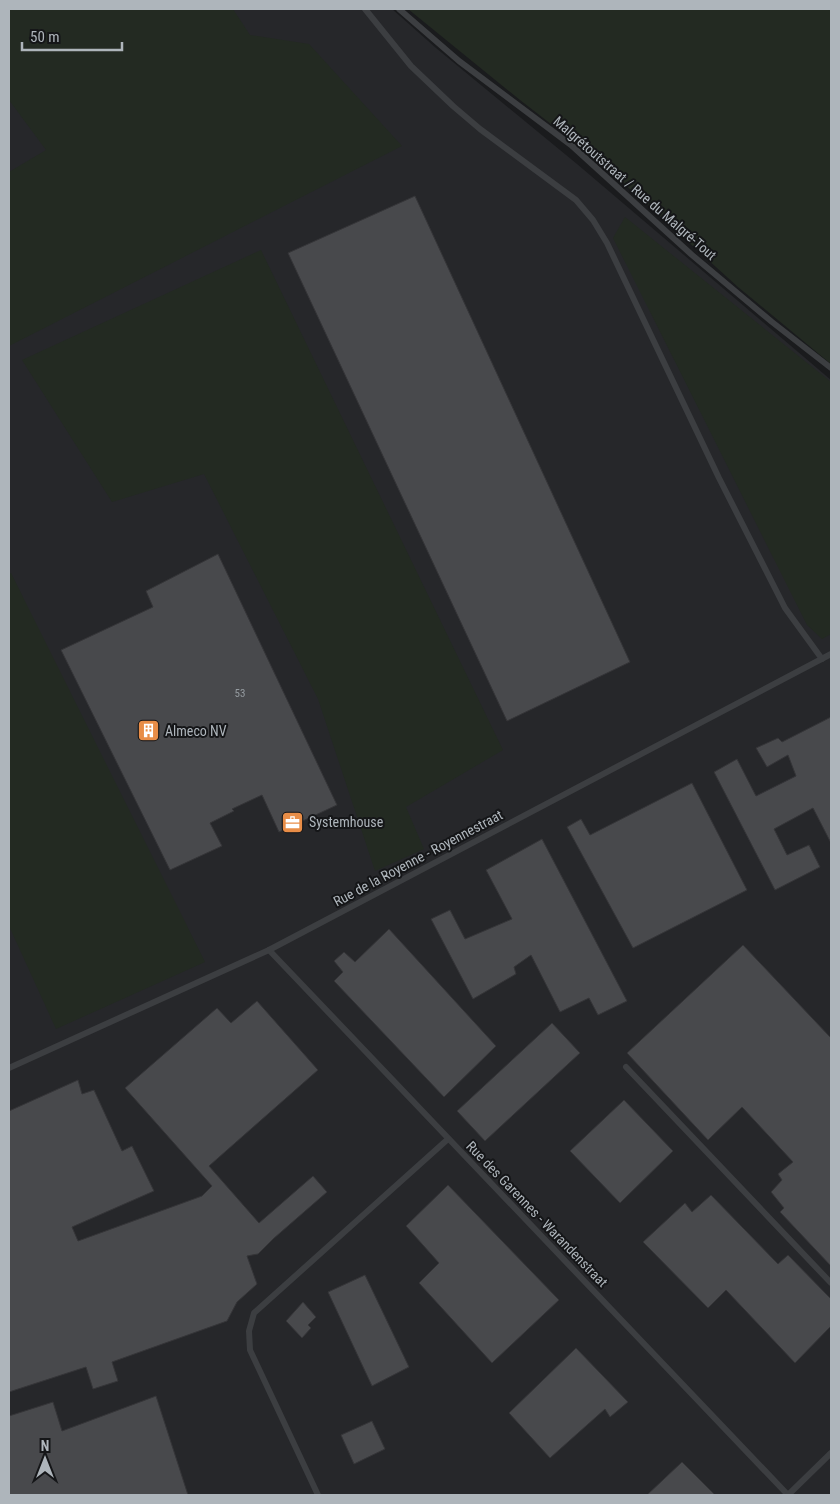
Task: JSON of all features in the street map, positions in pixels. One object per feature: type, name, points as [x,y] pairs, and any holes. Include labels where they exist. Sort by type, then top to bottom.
[{"type":"lane","points":[[365,9],[411,66],[453,106],[480,129],[576,200],[593,220],[607,243],[719,478],[785,608],[822,659]]},
{"type":"lane","name":"Malgrétoutstraat / Rue du Malgré-Tout","points":[[399,9],[459,61],[571,145],[692,255],[772,322],[831,368]]},
{"type":"lane","name":"Rue de la Royenne - Royennestraat","points":[[9,1068],[269,950],[831,654]]},
{"type":"lane","name":"Rue des Garennes - Warandenstraat","points":[[269,950],[788,1495]]},
{"type":"lane","points":[[626,1067],[831,1283]]},
{"type":"lane","points":[[318,1495],[250,1350],[249,1331],[254,1313],[448,1139]]},
{"type":"lane","points":[[788,1495],[831,1452]]},
{"type":"shaded area","points":[[9,9],[392,9],[831,380],[831,1495],[9,1495]]},
{"type":"shaded area","points":[[9,9],[233,9],[250,35],[309,44],[402,146],[9,346],[9,172],[46,150],[9,100]]},
{"type":"shaded area","points":[[408,9],[831,9],[831,364],[738,287],[600,162]]},
{"type":"shaded area","points":[[625,217],[831,382],[831,634],[822,639],[807,625],[613,238]]},
{"type":"shaded area","points":[[261,250],[503,750],[406,807],[424,849],[375,871],[318,699],[204,474],[112,502],[22,360]]},
{"type":"shaded area","points":[[11,573],[205,962],[56,1029],[9,926],[9,574]]},
{"type":"building","points":[[415,196],[630,662],[507,721],[288,253]]},
{"type":"building","points":[[218,554],[337,805],[279,832],[262,795],[232,809],[234,811],[210,823],[222,846],[170,870],[61,650],[153,607],[146,591]]},
{"type":"building","points":[[831,717],[831,843],[813,808],[774,829],[787,855],[809,845],[820,867],[775,890],[714,772],[737,759],[756,796],[796,776],[788,755],[767,767],[756,748],[778,738],[782,742]]},
{"type":"building","points":[[692,783],[747,890],[633,948],[567,827],[581,819],[590,835]]},
{"type":"building","points":[[542,839],[627,1001],[598,1015],[589,998],[560,1012],[531,955],[514,967],[516,974],[473,999],[431,919],[450,910],[465,939],[512,919],[486,870]]},
{"type":"building","points":[[389,929],[496,1046],[444,1097],[334,981],[343,972],[334,961],[344,952],[355,962]]},
{"type":"building","points":[[743,945],[831,1038],[831,1266],[780,1212],[784,1208],[771,1192],[782,1180],[778,1174],[793,1162],[742,1107],[708,1140],[627,1053]]},
{"type":"building","points":[[257,1001],[318,1070],[209,1166],[259,1223],[313,1176],[327,1192],[258,1254],[247,1256],[257,1284],[237,1302],[227,1321],[112,1362],[118,1381],[93,1389],[86,1367],[9,1392],[9,1111],[78,1080],[82,1094],[94,1090],[122,1151],[132,1146],[154,1191],[72,1227],[78,1241],[202,1196],[212,1186],[125,1088],[217,1008],[231,1023]]},
{"type":"building","points":[[552,1023],[580,1053],[485,1141],[457,1111]]},
{"type":"building","points":[[624,1100],[673,1151],[620,1203],[570,1151]]},
{"type":"building","points":[[448,1185],[559,1300],[492,1363],[419,1283],[439,1263],[406,1226]]},
{"type":"building","points":[[711,1195],[778,1264],[788,1255],[831,1299],[831,1326],[795,1363],[726,1290],[708,1308],[643,1242],[685,1203],[692,1212]]},
{"type":"building","points":[[365,1275],[409,1367],[372,1386],[328,1292]]},
{"type":"building","points":[[303,1302],[316,1317],[308,1325],[311,1328],[302,1338],[286,1321]]},
{"type":"building","points":[[576,1348],[628,1402],[610,1417],[605,1409],[550,1458],[509,1413]]},
{"type":"building","points":[[156,1396],[188,1495],[9,1495],[9,1416],[53,1402],[62,1431]]},
{"type":"building","points":[[372,1421],[385,1449],[354,1464],[341,1435]]},
{"type":"building","points":[[682,1462],[715,1495],[647,1495]]},
{"type":"place","name":"Almeco NV","points":[[149,731]]},
{"type":"place","name":"Systemhouse","points":[[293,822]]}]
